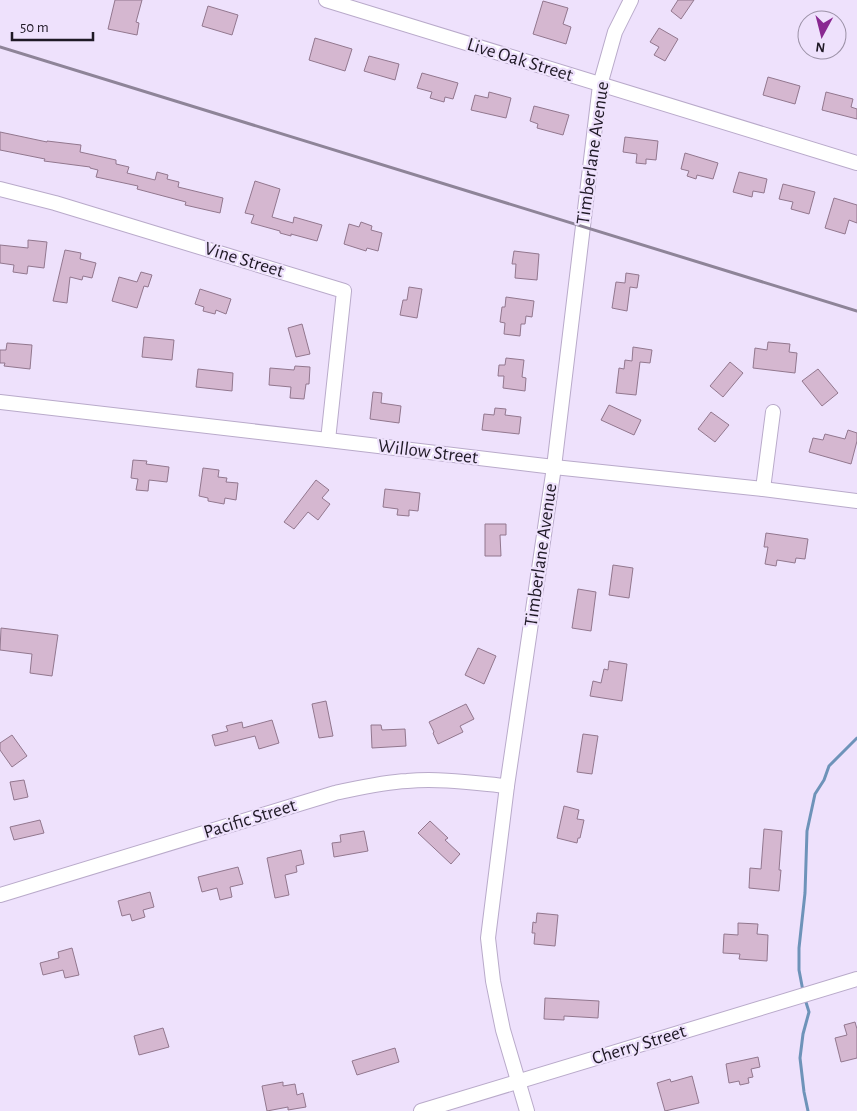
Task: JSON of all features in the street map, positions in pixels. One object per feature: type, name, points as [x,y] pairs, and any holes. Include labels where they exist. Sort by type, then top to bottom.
[{"type":"street","name":"Live Oak Street","points":[[326,0],[371,7],[600,85],[857,164]]},
{"type":"street","name":"Timberlane Avenue","points":[[527,1111],[503,1030],[493,981],[488,938],[507,786],[554,467],[600,85],[614,32],[631,0]]},
{"type":"street","name":"Vine Street","points":[[0,189],[55,203],[344,291],[328,440]]},
{"type":"street","name":"Willow Street","points":[[0,402],[554,467],[857,500]]},
{"type":"street","points":[[763,489],[773,412]]},
{"type":"street","name":"Pacific Street","points":[[0,895],[335,792],[407,781],[436,780],[507,786]]},
{"type":"street","name":"Cherry Street","points":[[421,1111],[857,979]]},
{"type":"building","points":[[115,0],[142,0],[136,22],[139,23],[137,35],[108,29]]},
{"type":"building","points":[[678,0],[694,0],[681,19],[671,11]]},
{"type":"building","points":[[543,1],[568,8],[563,24],[571,27],[566,44],[533,34]]},
{"type":"building","points":[[208,6],[238,15],[232,35],[202,26]]},
{"type":"building","points":[[659,28],[678,39],[665,61],[654,55],[659,47],[650,42]]},
{"type":"building","points":[[315,38],[352,49],[345,71],[309,60]]},
{"type":"building","points":[[369,56],[399,64],[395,80],[364,71]]},
{"type":"building","points":[[422,73],[458,83],[453,99],[445,97],[444,102],[430,98],[432,92],[417,88]]},
{"type":"building","points":[[768,77],[800,86],[795,104],[763,95]]},
{"type":"building","points":[[489,92],[511,98],[506,118],[471,110],[475,95],[488,98]]},
{"type":"building","points":[[826,92],[853,99],[851,107],[857,109],[857,119],[822,110]]},
{"type":"building","points":[[534,106],[569,115],[563,135],[537,128],[538,124],[530,121]]},
{"type":"building","points":[[0,132],[47,142],[81,145],[80,152],[116,160],[116,164],[129,167],[127,173],[155,180],[157,172],[168,175],[167,179],[179,182],[178,187],[223,198],[220,213],[185,205],[186,202],[137,189],[138,186],[96,177],[98,170],[90,167],[44,161],[45,159],[0,150]]},
{"type":"building","points":[[625,137],[658,141],[656,160],[646,159],[646,164],[636,163],[637,154],[623,152]]},
{"type":"building","points":[[685,153],[718,163],[713,179],[697,175],[696,179],[687,176],[689,171],[681,169]]},
{"type":"building","points":[[739,172],[767,179],[764,193],[753,191],[752,197],[733,192]]},
{"type":"building","points":[[255,181],[280,189],[272,217],[293,223],[294,217],[322,225],[317,241],[280,233],[280,231],[251,223],[254,215],[245,213]]},
{"type":"building","points":[[783,184],[815,192],[809,214],[791,209],[793,202],[779,199]]},
{"type":"building","points":[[834,198],[857,205],[857,223],[849,220],[845,234],[825,228]]},
{"type":"building","points":[[361,222],[372,226],[371,230],[382,233],[378,251],[367,248],[366,251],[344,244],[349,224],[359,227]]},
{"type":"building","points":[[28,240],[47,242],[44,268],[28,266],[27,274],[13,272],[14,265],[0,263],[0,245],[28,248]]},
{"type":"building","points":[[65,250],[81,253],[80,259],[96,263],[92,278],[83,276],[82,280],[70,277],[67,303],[53,301]]},
{"type":"building","points":[[514,251],[539,254],[537,280],[515,278],[516,264],[512,264]]},
{"type":"building","points":[[141,272],[152,275],[148,287],[144,286],[137,308],[112,301],[119,277],[137,282]]},
{"type":"building","points":[[626,273],[639,275],[637,288],[630,287],[627,311],[612,308],[616,282],[625,283]]},
{"type":"building","points":[[409,287],[422,289],[417,318],[400,315],[403,300],[407,300]]},
{"type":"building","points":[[200,289],[231,299],[226,314],[216,310],[215,314],[203,311],[204,307],[195,304]]},
{"type":"building","points":[[506,297],[534,301],[532,317],[526,316],[525,324],[521,324],[520,336],[504,334],[505,323],[500,322],[502,307],[505,307]]},
{"type":"building","points":[[302,324],[310,354],[296,357],[288,328]]},
{"type":"building","points":[[144,337],[174,340],[172,360],[142,357]]},
{"type":"building","points":[[768,342],[790,344],[789,352],[797,353],[795,373],[753,368],[755,348],[767,350]]},
{"type":"building","points":[[7,343],[32,345],[30,369],[4,366],[5,363],[0,363],[0,350],[6,350]]},
{"type":"building","points":[[633,347],[652,350],[650,363],[640,362],[636,395],[616,393],[619,368],[624,369],[625,360],[632,361]]},
{"type":"building","points":[[506,358],[524,360],[522,377],[526,378],[525,391],[503,388],[504,376],[498,376],[499,365],[505,365]]},
{"type":"building","points":[[730,362],[743,373],[723,397],[710,386]]},
{"type":"building","points":[[295,366],[310,367],[309,384],[306,384],[304,399],[290,398],[291,387],[269,385],[270,368],[294,370]]},
{"type":"building","points":[[198,369],[233,373],[232,391],[196,387]]},
{"type":"building","points":[[818,369],[838,393],[822,406],[802,381]]},
{"type":"building","points":[[373,392],[382,393],[381,403],[401,406],[399,423],[370,419]]},
{"type":"building","points":[[609,405],[641,420],[634,435],[601,420]]},
{"type":"building","points":[[495,408],[506,409],[505,415],[521,417],[519,434],[482,430],[484,414],[494,415]]},
{"type":"building","points":[[711,412],[729,425],[715,442],[698,429]]},
{"type":"building","points":[[848,430],[857,433],[857,441],[851,464],[809,452],[813,438],[823,440],[825,434],[845,439]]},
{"type":"building","points":[[133,460],[147,461],[146,464],[169,467],[167,482],[149,480],[148,491],[136,490],[138,479],[131,478]]},
{"type":"building","points":[[203,468],[219,470],[218,477],[227,478],[226,482],[238,483],[236,500],[225,498],[224,504],[208,501],[208,498],[199,496]]},
{"type":"building","points":[[316,480],[329,490],[322,498],[330,504],[318,520],[308,512],[294,529],[284,522]]},
{"type":"building","points":[[385,489],[420,493],[418,511],[409,510],[409,516],[397,515],[398,509],[383,507]]},
{"type":"building","points":[[485,524],[506,524],[506,535],[500,535],[501,556],[485,556]]},
{"type":"building","points":[[766,533],[808,539],[805,559],[796,558],[795,563],[777,560],[776,566],[765,564],[768,547],[764,547]]},
{"type":"building","points":[[613,565],[633,568],[629,598],[609,595]]},
{"type":"building","points":[[578,589],[596,592],[591,631],[572,628]]},
{"type":"building","points":[[1,628],[58,635],[52,676],[30,673],[32,654],[0,650]]},
{"type":"building","points":[[478,648],[496,656],[484,684],[465,675]]},
{"type":"building","points":[[609,661],[627,664],[622,701],[590,696],[593,681],[601,683],[604,669],[608,670]]},
{"type":"building","points":[[326,701],[333,736],[319,738],[312,704]]},
{"type":"building","points":[[466,704],[474,719],[460,726],[463,732],[438,744],[429,722]]},
{"type":"building","points":[[272,720],[279,743],[259,749],[255,736],[215,746],[212,735],[228,731],[226,726],[242,722],[243,728]]},
{"type":"building","points":[[371,725],[381,725],[382,730],[405,729],[406,746],[372,748]]},
{"type":"building","points":[[583,734],[598,736],[592,774],[577,772]]},
{"type":"building","points":[[12,735],[27,756],[12,767],[0,750],[0,743]]},
{"type":"building","points":[[24,780],[28,797],[14,800],[10,782]]},
{"type":"building","points":[[564,806],[579,810],[577,819],[584,820],[577,843],[557,838]]},
{"type":"building","points":[[40,820],[44,833],[14,840],[10,827]]},
{"type":"building","points":[[430,821],[448,838],[445,840],[460,854],[451,864],[418,833]]},
{"type":"building","points":[[764,829],[782,831],[779,891],[749,888],[750,868],[761,869]]},
{"type":"building","points":[[364,831],[368,851],[334,857],[332,843],[341,842],[340,835]]},
{"type":"building","points":[[301,850],[304,864],[296,866],[297,872],[285,875],[289,895],[275,898],[267,858]]},
{"type":"building","points":[[238,867],[243,884],[230,887],[232,897],[220,900],[217,888],[202,892],[198,877]]},
{"type":"building","points":[[150,892],[154,907],[143,910],[145,917],[132,921],[130,914],[122,916],[118,901]]},
{"type":"building","points":[[537,913],[558,915],[555,946],[534,944],[533,922],[536,923]]},
{"type":"building","points":[[738,923],[758,924],[757,934],[768,935],[767,961],[739,959],[740,954],[723,953],[724,934],[738,935]]},
{"type":"building","points":[[72,948],[79,975],[65,978],[63,970],[43,975],[40,963],[59,958],[58,952]]},
{"type":"building","points":[[545,998],[599,1001],[598,1018],[564,1016],[564,1020],[544,1019]]},
{"type":"building","points":[[855,1022],[857,1029],[857,1058],[841,1062],[835,1038],[847,1035],[844,1025]]},
{"type":"building","points":[[163,1028],[169,1047],[139,1055],[134,1036]]},
{"type":"building","points":[[395,1048],[399,1062],[357,1075],[352,1061]]},
{"type":"building","points":[[758,1057],[760,1067],[751,1069],[753,1077],[748,1078],[749,1083],[740,1085],[739,1081],[729,1083],[726,1064]]},
{"type":"building","points":[[692,1076],[699,1103],[665,1111],[657,1083],[670,1079],[671,1082]]},
{"type":"building","points":[[283,1082],[283,1086],[295,1084],[297,1095],[303,1093],[306,1107],[288,1110],[288,1107],[267,1111],[262,1086]]},
{"type":"waterway","points":[[803,991],[799,970],[799,948],[805,893],[807,831],[815,794],[824,780],[829,766],[857,738]]},
{"type":"waterway","points":[[805,999],[809,1012],[803,1034],[800,1058],[808,1111]]},
{"type":"railway","points":[[0,47],[857,311]]}]
